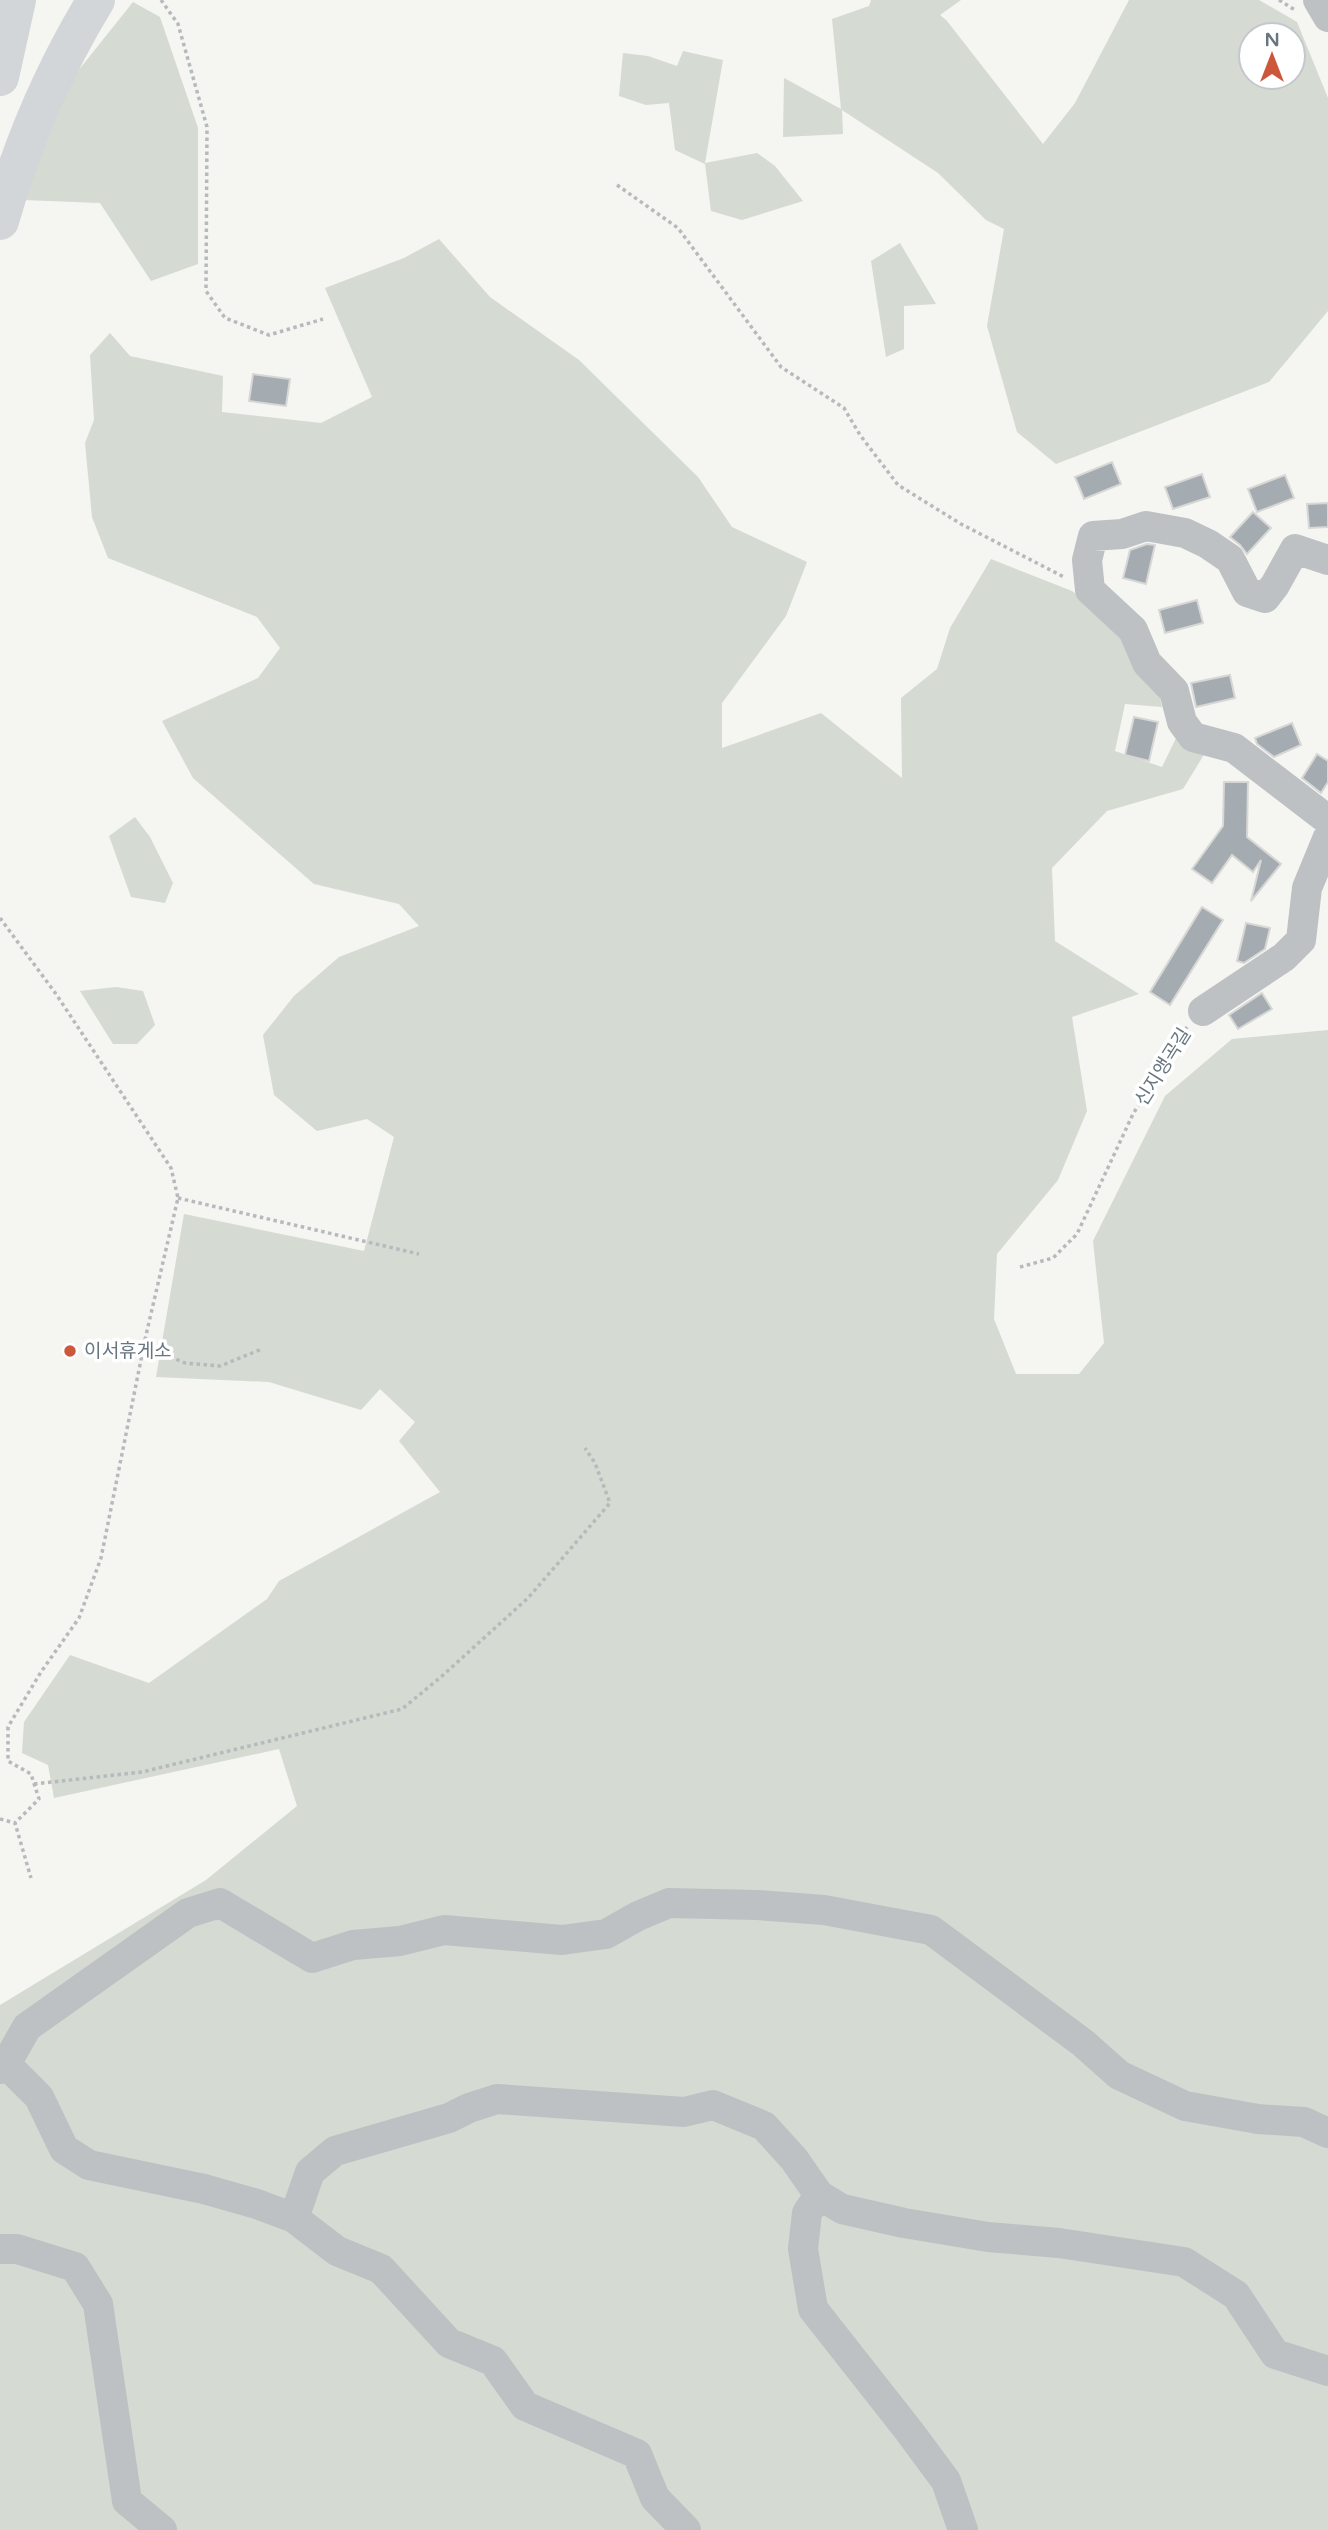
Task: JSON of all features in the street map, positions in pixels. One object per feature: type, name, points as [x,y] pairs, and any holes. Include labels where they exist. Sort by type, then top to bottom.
[{"type":"highway","points":[[0,77],[17,0]]},
{"type":"highway","points":[[70,43],[83,0]]},
{"type":"highway","points":[[0,221],[37,112],[70,43],[96,0]]},
{"type":"street","points":[[1318,0],[1328,17]]},
{"type":"street","points":[[1328,560],[1295,549],[1265,598],[1247,592],[1230,559],[1185,533],[1146,526],[1122,534],[1093,536],[1087,560],[1091,590],[1133,630],[1147,663],[1174,691],[1182,722],[1193,737],[1234,748],[1328,820]]},
{"type":"street","name":"신지앵곡길","points":[[1203,1011],[1283,957],[1301,940],[1307,888],[1328,837]]},
{"type":"street","points":[[686,2530],[655,2498],[637,2454],[524,2406],[493,2361],[449,2343],[381,2269],[337,2251],[294,2218],[204,2189],[89,2165],[64,2149],[39,2097],[3,2066],[27,2026],[188,1913],[220,1903],[312,1958],[353,1945],[400,1941],[444,1930],[562,1940],[606,1934],[669,1903],[824,1910],[931,1930],[1083,2043],[1119,2075],[1185,2106],[1258,2119],[1304,2122],[1328,2133]]},
{"type":"street","points":[[294,2218],[310,2172],[335,2151],[449,2118],[497,2099],[684,2112],[713,2105],[764,2126],[794,2160],[819,2195],[842,2209],[988,2237],[1059,2243],[1184,2262],[1236,2295],[1275,2354],[1328,2371]]},
{"type":"street","points":[[819,2195],[807,2213],[803,2249],[813,2309],[946,2481],[963,2530]]},
{"type":"street","points":[[0,2249],[17,2249],[75,2267],[98,2304],[127,2501],[162,2530]]},
{"type":"path","points":[[161,0],[178,24],[207,127],[206,291],[225,318],[269,335],[323,319]]},
{"type":"path","points":[[617,185],[678,228],[781,367],[844,408],[860,435],[898,485],[961,524],[1091,590]]},
{"type":"path","points":[[0,918],[56,993],[171,1168],[178,1198],[144,1346],[101,1558],[79,1618],[41,1672],[8,1727],[8,1761],[31,1774],[38,1799],[15,1823]]},
{"type":"path","name":"신지앵곡길","points":[[1020,1267],[1053,1258],[1077,1234],[1133,1114],[1189,1024],[1203,1011]]},
{"type":"path","points":[[178,1198],[419,1254]]},
{"type":"path","points":[[144,1346],[185,1363],[220,1366],[262,1349]]},
{"type":"path","points":[[34,1784],[142,1772],[402,1709],[528,1598],[610,1503],[595,1463],[585,1448]]},
{"type":"path","points":[[0,1819],[15,1823]]},
{"type":"path","points":[[15,1823],[31,1878]]},
{"type":"shaded area","points":[[871,0],[961,0],[940,15],[1043,144],[1075,103],[1129,0],[1259,0],[1295,21],[1237,21],[1237,91],[1307,91],[1307,47],[1328,98],[1328,311],[1269,382],[1056,464],[1017,432],[987,326],[1004,229],[986,220],[938,173],[842,110],[843,134],[783,137],[784,78],[841,109],[832,19],[869,6]]},
{"type":"shaded area","points":[[133,2],[160,17],[198,128],[198,264],[151,281],[100,203],[23,200],[42,116]]},
{"type":"shaded area","points":[[683,51],[723,60],[705,163],[757,153],[775,166],[803,201],[742,220],[711,211],[705,164],[675,150],[669,103],[646,105],[619,96],[623,53],[648,56],[677,66]]},
{"type":"shaded area","points":[[439,239],[490,297],[579,360],[698,477],[732,527],[807,562],[786,616],[722,703],[722,748],[821,713],[902,778],[901,698],[937,669],[950,628],[991,559],[1072,591],[1116,626],[1158,687],[1162,707],[1125,704],[1115,751],[1162,767],[1178,734],[1205,753],[1183,789],[1107,811],[1052,868],[1055,941],[1139,994],[1072,1017],[1087,1111],[1058,1180],[997,1254],[994,1319],[1016,1374],[1079,1374],[1104,1343],[1093,1241],[1165,1096],[1232,1039],[1328,1030],[1328,2530],[0,2530],[0,2005],[206,1880],[297,1806],[279,1749],[54,1798],[48,1765],[22,1753],[24,1722],[70,1655],[149,1683],[267,1599],[279,1581],[440,1492],[399,1441],[415,1422],[380,1389],[361,1410],[269,1382],[156,1377],[184,1214],[364,1251],[394,1137],[367,1119],[317,1131],[274,1095],[263,1035],[294,996],[339,957],[419,926],[399,904],[314,884],[193,778],[162,721],[258,678],[280,648],[257,617],[108,558],[92,517],[85,443],[94,420],[90,355],[110,333],[130,356],[223,376],[222,412],[321,423],[372,397],[325,288],[404,258]]},
{"type":"shaded area","points":[[900,243],[936,304],[904,306],[904,349],[886,357],[871,261]]},
{"type":"shaded area","points":[[135,817],[150,837],[173,883],[165,903],[131,897],[109,836]]},
{"type":"shaded area","points":[[116,987],[143,991],[155,1025],[137,1044],[113,1044],[80,991]]},
{"type":"building","points":[[253,374],[290,379],[286,406],[249,401]]},
{"type":"building","points":[[1112,462],[1121,484],[1084,499],[1075,477]]},
{"type":"building","points":[[1202,474],[1210,497],[1173,509],[1165,487]]},
{"type":"building","points":[[1285,475],[1294,498],[1257,512],[1248,489]]},
{"type":"building","points":[[1328,503],[1328,527],[1309,528],[1307,504]]},
{"type":"building","points":[[1253,512],[1271,528],[1247,554],[1230,537]]},
{"type":"building","points":[[1147,544],[1155,545],[1146,584],[1123,578],[1130,550]]},
{"type":"building","points":[[1197,600],[1203,623],[1165,633],[1159,610]]},
{"type":"building","points":[[1230,675],[1235,698],[1196,707],[1191,683]]},
{"type":"building","points":[[1134,717],[1158,722],[1149,761],[1125,755]]},
{"type":"building","points":[[1292,723],[1301,745],[1274,757],[1257,744],[1255,738]]},
{"type":"building","points":[[1317,754],[1328,761],[1328,782],[1321,793],[1302,778]]},
{"type":"building","points":[[1224,782],[1248,782],[1247,837],[1281,864],[1251,901],[1261,860],[1253,872],[1232,855],[1212,883],[1192,869],[1223,826]]},
{"type":"building","points":[[1202,907],[1223,920],[1170,1005],[1150,992]]},
{"type":"building","points":[[1246,923],[1270,928],[1265,949],[1244,963],[1237,961]]},
{"type":"building","points":[[1262,993],[1272,1009],[1238,1029],[1229,1015]]},
{"type":"place","name":"이서휴게소","points":[[70,1351]]}]
